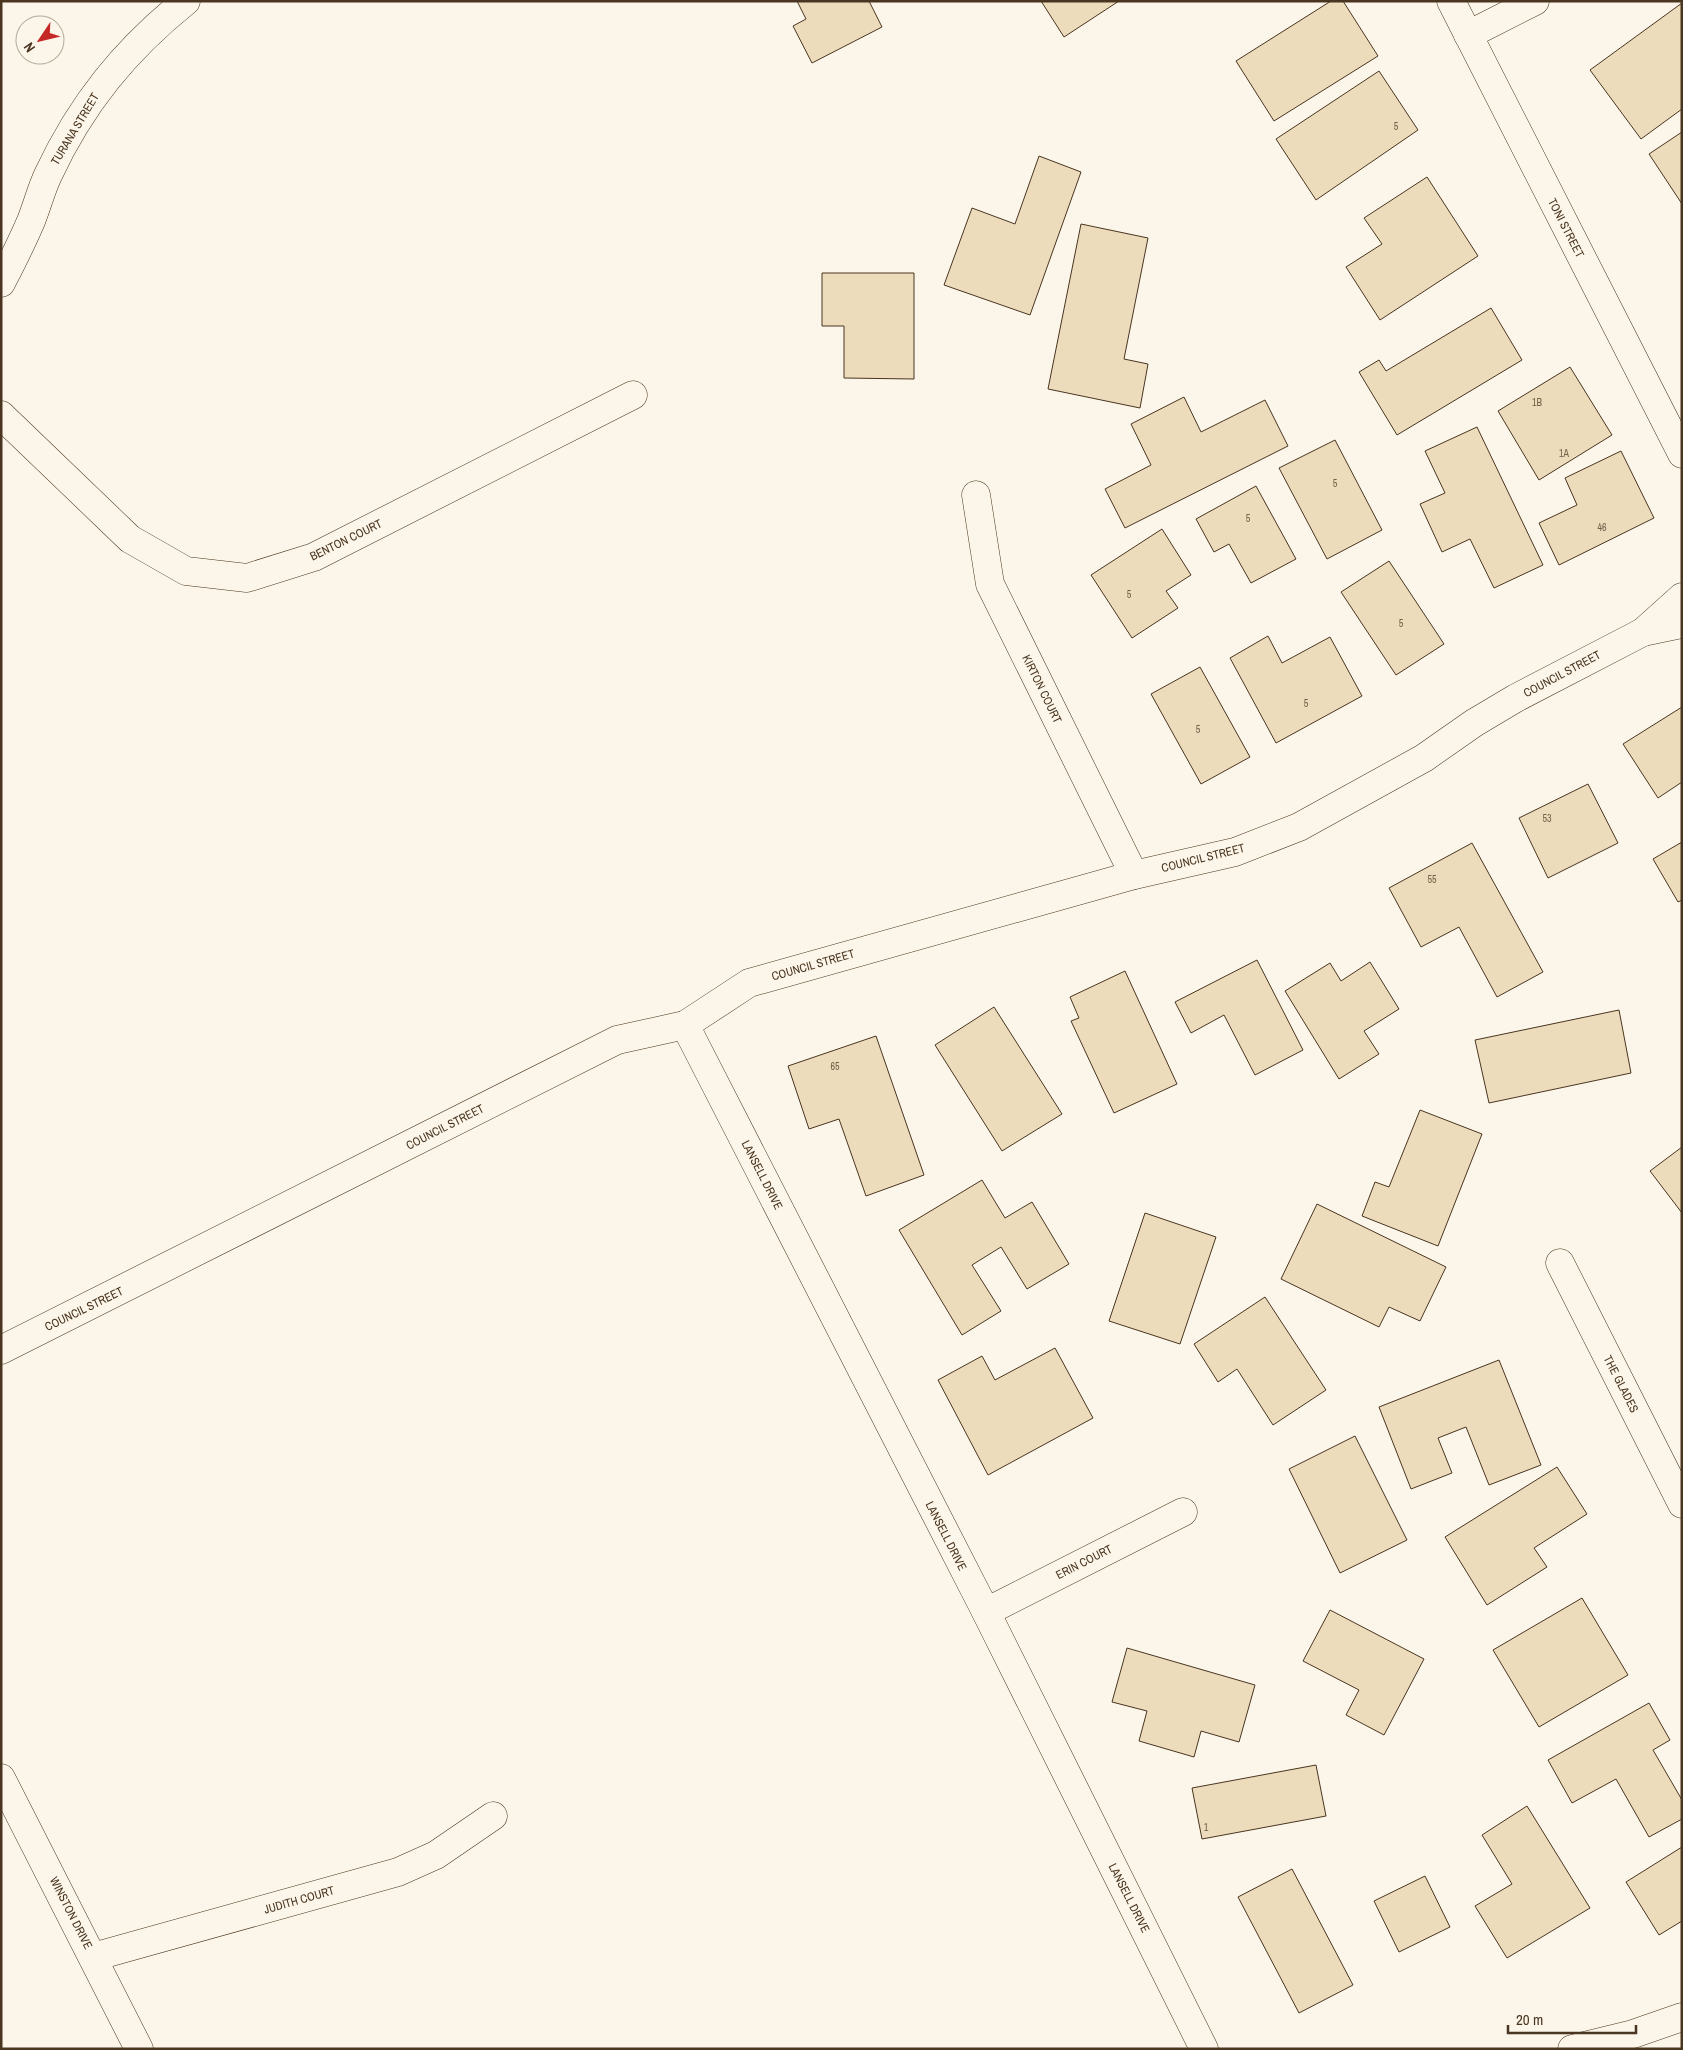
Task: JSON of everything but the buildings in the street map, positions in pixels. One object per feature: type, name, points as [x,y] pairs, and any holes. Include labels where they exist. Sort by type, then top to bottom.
[{"type":"street","name":"TURANA STREET","points":[[1,283],[17,254],[46,178],[63,143],[87,105],[108,76],[129,52],[161,21],[186,1]]},
{"type":"street","name":"TONI STREET","points":[[1451,1],[1682,454]]},
{"type":"street","points":[[1468,35],[1535,1]]},
{"type":"street","name":"BENTON COURT","points":[[1,415],[130,539],[186,571],[247,578],[314,557],[633,395]]},
{"type":"street","name":"KIRTON COURT","points":[[976,495],[990,584],[1134,875]]},
{"type":"street","name":"COUNCIL STREET","points":[[1,1350],[617,1040],[685,1025],[749,983],[1134,875],[1235,852],[1299,827],[1424,758],[1474,723],[1516,698],[1643,632],[1682,597]]},
{"type":"street","name":"COUNCIL STREET","points":[[1643,632],[1682,624]]},
{"type":"street","name":"LANSELL DRIVE","points":[[685,1025],[986,1612],[1204,2049]]},
{"type":"street","name":"THE GLADES","points":[[1560,1263],[1682,1504]]},
{"type":"street","name":"ERIN COURT","points":[[986,1612],[1183,1512]]},
{"type":"street","name":"WINSTON DRIVE","points":[[1,1778],[139,2049]]},
{"type":"street","name":"JUDITH COURT","points":[[93,1957],[398,1872],[436,1854],[493,1816]]},
{"type":"street","points":[[1572,2049],[1633,2034],[1682,2017]]}]
